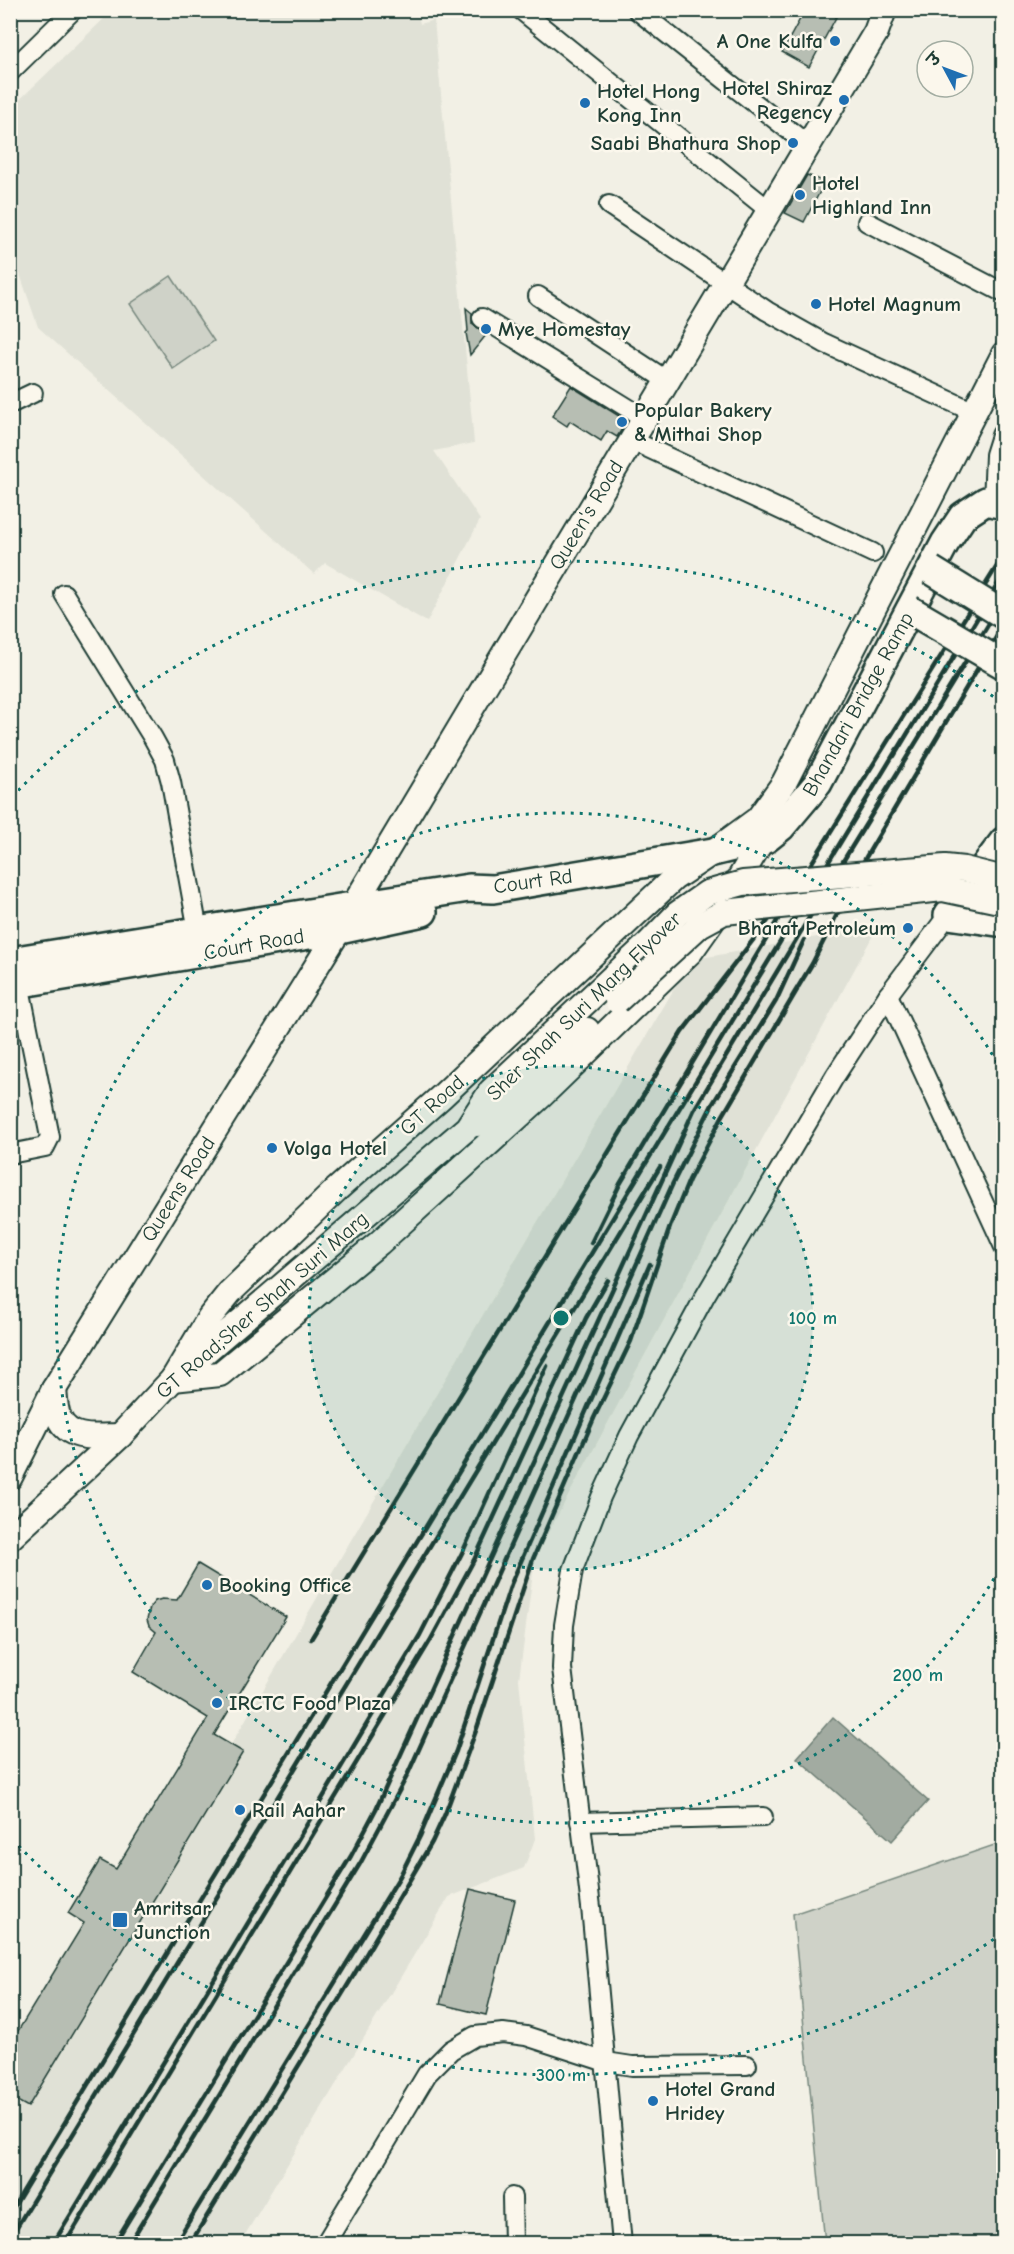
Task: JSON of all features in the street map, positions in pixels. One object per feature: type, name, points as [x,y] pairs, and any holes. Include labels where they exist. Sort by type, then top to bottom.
[{"type":"highway","name":"Bhandari Bridge Ramp","points":[[713,852],[764,839],[782,827],[818,783],[945,543],[963,516],[986,501],[1001,509]]},
{"type":"highway","points":[[931,570],[1004,615]]},
{"type":"highway","points":[[910,610],[1004,665]]},
{"type":"highway","points":[[1004,841],[948,915],[1004,923]]},
{"type":"highway","name":"Court Rd","points":[[352,906],[469,888],[493,889],[713,852]]},
{"type":"highway","name":"Court Road","points":[[13,977],[339,930],[470,902],[493,889]]},
{"type":"highway","name":"Court Road","points":[[13,977],[198,931],[352,906]]},
{"type":"main road","name":"Queen's Road","points":[[352,906],[666,380],[809,146],[880,21],[896,10]]},
{"type":"main road","name":"GT Road","points":[[173,1378],[210,1317],[238,1284],[336,1190],[441,1097],[674,878],[758,819],[784,783],[1004,354]]},
{"type":"main road","points":[[1001,509],[998,455],[1004,436]]},
{"type":"main road","points":[[173,1378],[220,1374],[379,1243],[541,1096],[692,951],[726,903],[764,839]]},
{"type":"main road","name":"Sher Shah Suri Marg Flyover","points":[[467,1128],[491,1090],[649,943],[677,914],[707,893],[742,883],[945,867],[964,869],[1004,879]]},
{"type":"main road","name":"Sher Shah Suri Marg Flyover","points":[[467,1128],[493,1117],[700,925],[724,912],[943,889],[1004,902]]},
{"type":"main road","name":"Queens Road","points":[[10,1477],[54,1389],[352,906]]},
{"type":"main road","name":"GT Road;Sher Shah Suri Marg","points":[[13,1529],[120,1436],[173,1378],[467,1128]]},
{"type":"main road","points":[[54,1389],[58,1417],[67,1430],[85,1437],[120,1436]]},
{"type":"street","points":[[10,72],[73,10]]},
{"type":"street","points":[[521,10],[770,211]]},
{"type":"street","points":[[637,10],[809,146]]},
{"type":"street","points":[[609,205],[726,285],[825,343],[974,412]]},
{"type":"street","points":[[867,222],[1004,292]]},
{"type":"street","points":[[538,297],[666,380]]},
{"type":"street","points":[[482,318],[644,418]]},
{"type":"street","points":[[10,404],[33,393]]},
{"type":"street","points":[[631,440],[873,553]]},
{"type":"street","points":[[64,594],[165,760],[198,931]]},
{"type":"street","points":[[622,2244],[606,2062],[562,1668],[564,1625],[573,1570],[601,1497],[629,1436],[705,1296],[835,1076],[888,995],[948,915]]},
{"type":"street","points":[[10,1154],[45,1147],[50,1137],[13,977]]},
{"type":"street","points":[[888,995],[1004,1247]]},
{"type":"street","points":[[580,1822],[763,1817]]},
{"type":"street","points":[[325,2244],[427,2074],[451,2050],[476,2036],[502,2033],[526,2036],[606,2062],[649,2066],[747,2064]]},
{"type":"street","points":[[512,2197],[513,2244]]},
{"type":"shaded area","points":[[417,10],[420,24],[434,20],[474,443],[434,451],[480,520],[427,622],[325,563],[314,574],[38,327],[11,248],[10,109],[112,11]]},
{"type":"shaded area","points":[[171,276],[214,341],[173,369],[130,304]]},
{"type":"shaded area","points":[[878,926],[535,1557],[519,1679],[535,1839],[524,1868],[449,1897],[240,2243],[11,2244],[11,2120],[691,960]]},
{"type":"shaded area","points":[[833,1717],[928,1801],[892,1841],[797,1758]]},
{"type":"shaded area","points":[[1003,1842],[1003,2243],[825,2243],[793,1914]]},
{"type":"building","points":[[805,10],[840,10],[809,67],[782,52]]},
{"type":"building","name":"Hotel Highland Inn","points":[[807,175],[825,182],[804,222],[785,213]]},
{"type":"building","points":[[466,308],[472,313],[472,324],[487,334],[470,355],[466,333],[468,331]]},
{"type":"building","points":[[571,386],[627,421],[617,437],[607,431],[601,441],[570,421],[567,426],[552,416]]},
{"type":"building","points":[[198,1564],[286,1617],[214,1735],[243,1752],[28,2107],[10,2097],[10,2044],[84,1923],[68,1913],[100,1860],[116,1869],[208,1718],[133,1672],[156,1632],[149,1626],[147,1620],[150,1607],[155,1601],[162,1599],[177,1600]]},
{"type":"building","points":[[470,1889],[515,1900],[486,2015],[440,2004]]},
{"type":"railway","points":[[806,872],[1004,555]]},
{"type":"railway","points":[[894,756],[1004,574]]},
{"type":"railway","points":[[114,2244],[351,1856],[376,1809],[694,1110],[1004,599]]},
{"type":"railway","points":[[792,997],[812,964],[866,857],[1004,624]]},
{"type":"railway","points":[[10,2213],[897,749]]},
{"type":"railway","points":[[311,1639],[682,1032],[811,865]]},
{"type":"railway","points":[[591,1243],[620,1184],[780,916]]},
{"type":"railway","points":[[129,2244],[361,1862],[406,1778],[673,1183],[712,1105],[776,1001],[804,940]]},
{"type":"railway","points":[[190,2244],[432,1842],[445,1814],[477,1728],[533,1559],[594,1418],[631,1341],[671,1224],[689,1180],[722,1117],[797,990]]},
{"type":"railway","points":[[10,2238],[660,1167]]},
{"type":"railway","points":[[175,2244],[400,1876],[420,1836],[456,1751],[511,1584],[650,1264]]},
{"type":"railway","points":[[65,2244],[430,1641],[475,1558],[586,1318],[608,1280]]},
{"type":"railway","points":[[53,2244],[420,1635],[464,1549],[547,1366]]},
{"type":"place","name":"A One Kulfa","points":[[835,41]]},
{"type":"place","name":"Hotel Shiraz Regency","points":[[844,100]]},
{"type":"place","name":"Hotel Hong Kong Inn","points":[[585,103]]},
{"type":"place","name":"Saabi Bhathura Shop","points":[[793,143]]},
{"type":"place","name":"Hotel Highland Inn","points":[[800,195]]},
{"type":"place","name":"Hotel Magnum","points":[[816,304]]},
{"type":"place","name":"Mye Homestay","points":[[486,329]]},
{"type":"place","name":"Popular Bakery & Mithai Shop","points":[[622,422]]},
{"type":"place","name":"Bharat Petroleum","points":[[908,928]]},
{"type":"place","name":"Volga Hotel","points":[[272,1148]]},
{"type":"place","name":"Booking Office","points":[[207,1585]]},
{"type":"place","name":"IRCTC Food Plaza","points":[[217,1703]]},
{"type":"place","name":"Rail Aahar","points":[[240,1810]]},
{"type":"place","name":"Amritsar Junction","points":[[120,1920]]},
{"type":"place","name":"Hotel Grand Hridey","points":[[653,2101]]}]
